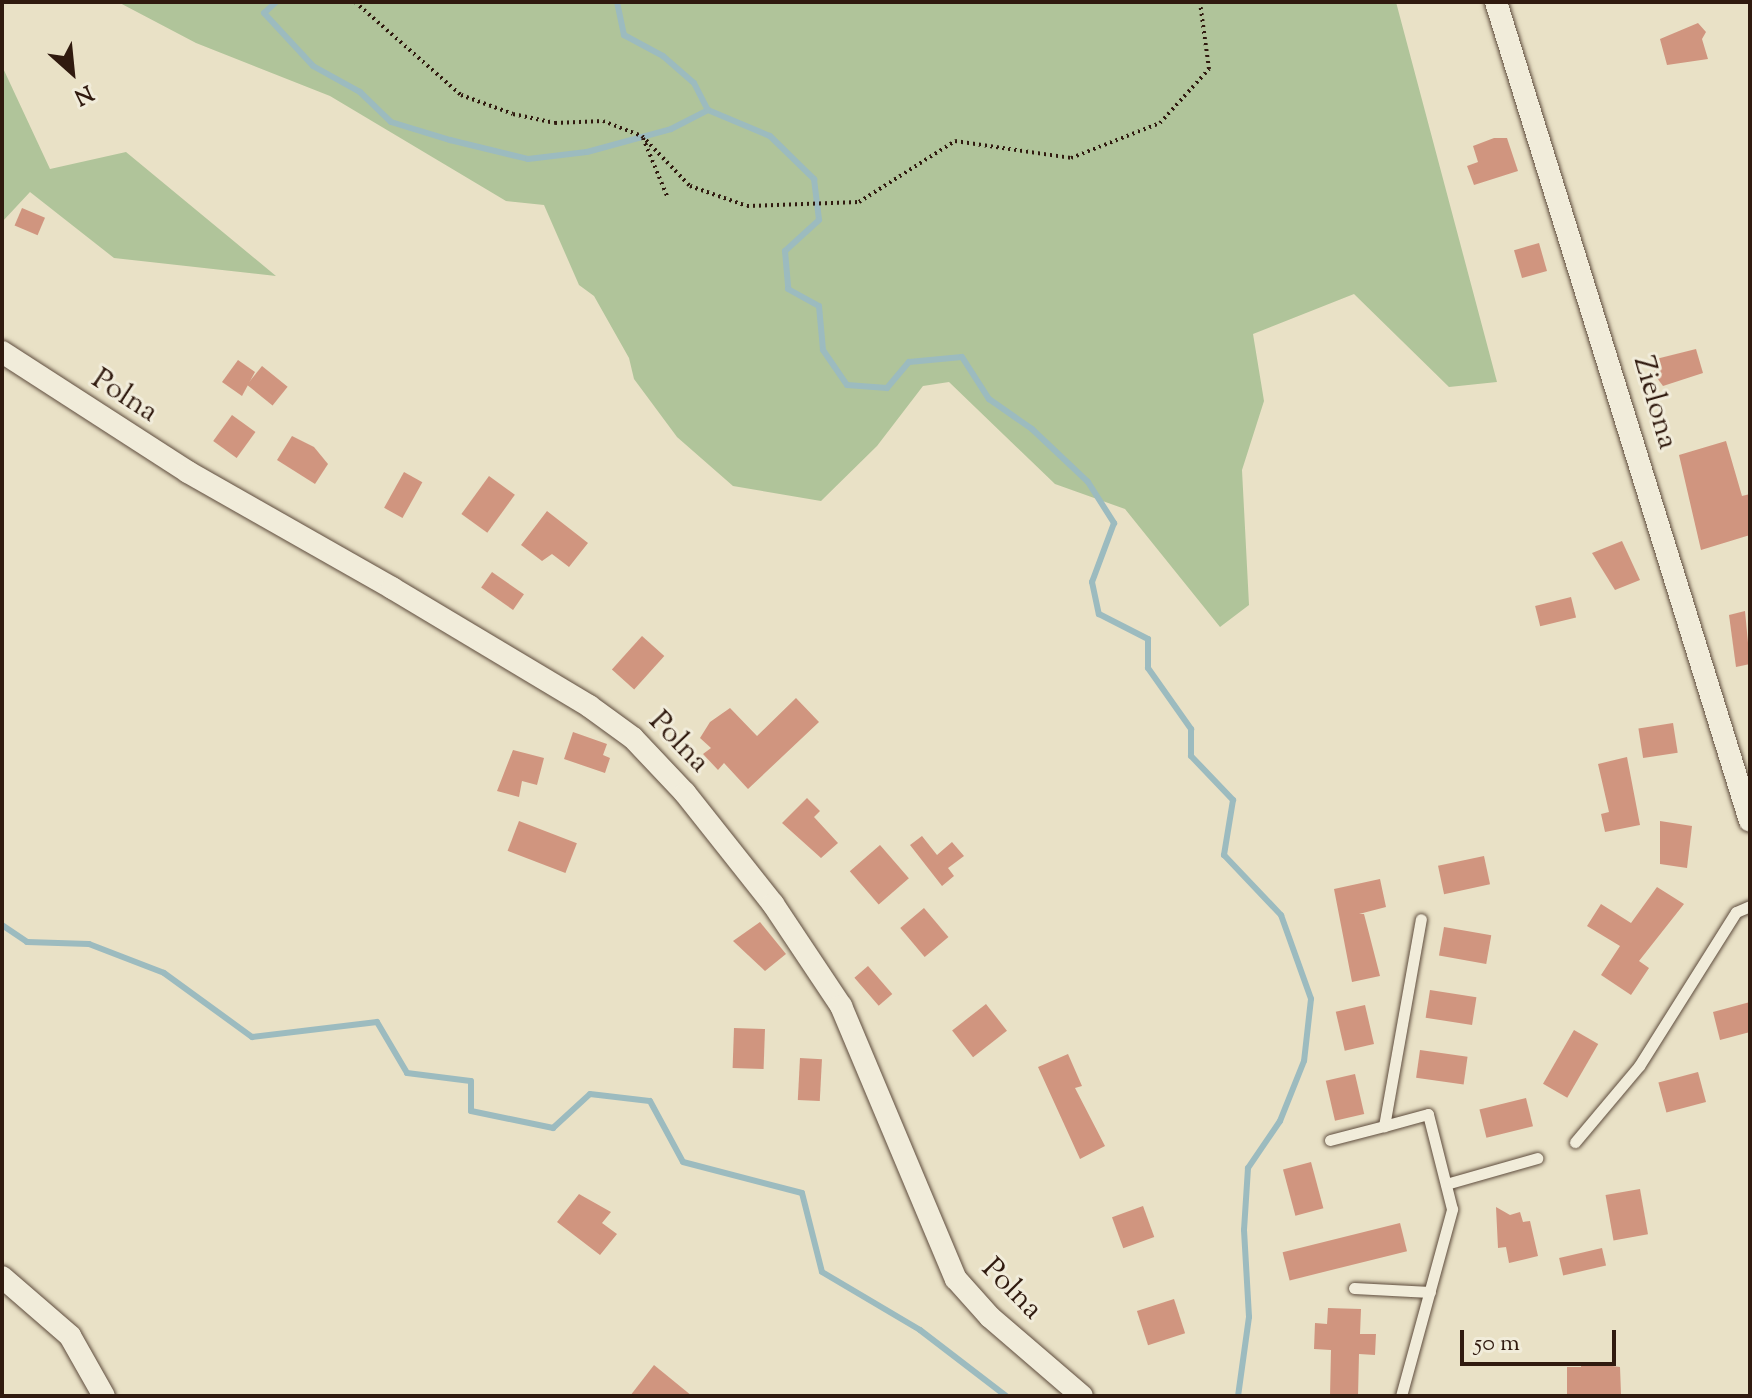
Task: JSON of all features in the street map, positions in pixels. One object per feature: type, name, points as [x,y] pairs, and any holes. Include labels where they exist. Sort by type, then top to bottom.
[{"type":"street","name":"Zielona","points":[[1496,2],[1750,821]]},
{"type":"street","name":"Polna","points":[[2,352],[162,457],[578,699],[633,738],[685,793],[773,904],[841,1006],[956,1279],[990,1317],[1082,1396]]},
{"type":"street","points":[[2,1277],[70,1336],[104,1396]]},
{"type":"lane","points":[[1575,1142],[1639,1066],[1736,912],[1750,906]]},
{"type":"lane","points":[[1384,1126],[1421,919]]},
{"type":"lane","points":[[1330,1140],[1428,1114],[1452,1209],[1401,1396]]},
{"type":"lane","points":[[1446,1184],[1537,1158]]},
{"type":"lane","points":[[1354,1288],[1430,1292]]},
{"type":"path","points":[[355,2],[461,95],[513,114],[555,123],[603,121],[642,136],[690,186],[747,206],[859,202],[955,141],[1071,158],[1160,123],[1209,69],[1200,2]]},
{"type":"path","points":[[642,136],[667,196]]},
{"type":"green space","points":[[118,2],[1396,2],[1497,382],[1449,387],[1354,294],[1253,334],[1264,401],[1242,470],[1249,605],[1220,627],[1125,509],[1055,484],[949,382],[923,386],[877,446],[821,501],[733,486],[677,437],[634,379],[629,358],[594,296],[579,285],[544,205],[506,201],[330,96],[196,43]]},
{"type":"green space","points":[[2,66],[50,169],[126,152],[276,276],[114,258],[30,192],[2,222]]},
{"type":"building","points":[[1698,23],[1706,32],[1702,39],[1708,59],[1667,65],[1660,39]]},
{"type":"building","points":[[1494,138],[1507,138],[1518,171],[1474,185],[1467,166],[1478,162],[1473,146]]},
{"type":"building","points":[[22,208],[45,218],[38,235],[15,225]]},
{"type":"building","points":[[1539,243],[1547,271],[1522,278],[1514,250]]},
{"type":"building","points":[[1696,349],[1703,373],[1663,386],[1654,374],[1656,359]]},
{"type":"building","points":[[238,360],[255,372],[242,396],[222,382]]},
{"type":"building","points":[[262,366],[288,387],[273,405],[247,385]]},
{"type":"building","points":[[232,415],[255,432],[237,458],[213,441]]},
{"type":"building","points":[[292,436],[314,447],[328,464],[315,484],[277,460]]},
{"type":"building","points":[[1726,441],[1742,496],[1750,494],[1750,535],[1701,550],[1679,455]]},
{"type":"building","points":[[404,472],[422,482],[402,518],[384,508]]},
{"type":"building","points":[[489,476],[515,495],[487,533],[461,514]]},
{"type":"building","points":[[547,511],[588,543],[569,567],[552,554],[542,561],[521,545]]},
{"type":"building","points":[[1622,541],[1640,580],[1615,590],[1592,553]]},
{"type":"building","points":[[492,572],[524,594],[513,610],[481,588]]},
{"type":"building","points":[[1571,597],[1576,617],[1540,626],[1535,606]]},
{"type":"building","points":[[1745,611],[1750,664],[1736,667],[1729,615]]},
{"type":"building","points":[[642,636],[664,656],[634,690],[612,669]]},
{"type":"building","points":[[796,698],[819,722],[748,789],[724,763],[718,770],[703,754],[711,748],[700,738],[710,722],[730,708],[757,736]]},
{"type":"building","points":[[1673,723],[1678,753],[1643,758],[1638,728]]},
{"type":"building","points":[[573,732],[607,744],[603,755],[610,758],[605,773],[564,759]]},
{"type":"building","points":[[513,750],[544,758],[537,785],[522,781],[519,797],[497,791]]},
{"type":"building","points":[[1627,757],[1640,825],[1605,832],[1601,814],[1609,812],[1598,764]]},
{"type":"building","points":[[807,798],[820,811],[814,817],[838,843],[821,858],[782,823]]},
{"type":"building","points":[[519,821],[577,843],[565,873],[508,851]]},
{"type":"building","points":[[1660,821],[1692,826],[1687,868],[1660,864]]},
{"type":"building","points":[[922,836],[937,855],[952,842],[964,856],[948,868],[954,876],[942,886],[910,845]]},
{"type":"building","points":[[880,845],[909,878],[879,904],[850,871]]},
{"type":"building","points":[[1484,856],[1490,884],[1444,894],[1438,866]]},
{"type":"building","points":[[1380,879],[1386,907],[1359,914],[1364,914],[1380,976],[1352,982],[1334,889]]},
{"type":"building","points":[[1657,887],[1684,904],[1639,961],[1649,968],[1631,995],[1601,975],[1620,946],[1587,926],[1601,904],[1631,923]]},
{"type":"building","points":[[924,908],[948,937],[925,957],[900,928]]},
{"type":"building","points":[[760,922],[786,954],[765,971],[733,941]]},
{"type":"building","points":[[1444,927],[1491,935],[1486,964],[1439,956]]},
{"type":"building","points":[[868,966],[892,994],[879,1006],[854,978]]},
{"type":"building","points":[[1430,990],[1476,997],[1472,1025],[1426,1018]]},
{"type":"building","points":[[1750,1002],[1750,1032],[1720,1040],[1713,1012]]},
{"type":"building","points":[[986,1004],[1007,1031],[973,1057],[952,1030]]},
{"type":"building","points":[[1365,1005],[1374,1044],[1345,1051],[1336,1012]]},
{"type":"building","points":[[734,1028],[765,1029],[764,1069],[733,1068]]},
{"type":"building","points":[[1574,1030],[1598,1044],[1567,1098],[1543,1084]]},
{"type":"building","points":[[1420,1050],[1468,1057],[1464,1084],[1416,1078]]},
{"type":"building","points":[[1068,1054],[1082,1086],[1075,1088],[1105,1146],[1080,1159],[1038,1067]]},
{"type":"building","points":[[800,1058],[822,1059],[820,1101],[798,1100]]},
{"type":"building","points":[[1698,1072],[1706,1102],[1666,1113],[1658,1083]]},
{"type":"building","points":[[1355,1074],[1364,1114],[1335,1121],[1326,1081]]},
{"type":"building","points":[[1526,1098],[1533,1126],[1486,1138],[1479,1110]]},
{"type":"building","points":[[1311,1162],[1323,1208],[1295,1216],[1283,1170]]},
{"type":"building","points":[[1640,1189],[1648,1234],[1614,1240],[1606,1195]]},
{"type":"building","points":[[579,1194],[611,1212],[602,1223],[617,1234],[600,1255],[557,1222]]},
{"type":"building","points":[[1143,1206],[1154,1237],[1123,1248],[1112,1217]]},
{"type":"building","points":[[1496,1207],[1510,1215],[1520,1212],[1523,1222],[1530,1221],[1538,1256],[1509,1263],[1506,1247],[1498,1248]]},
{"type":"building","points":[[1400,1223],[1407,1251],[1290,1280],[1283,1252]]},
{"type":"building","points":[[1602,1248],[1606,1266],[1563,1275],[1559,1258]]},
{"type":"building","points":[[1174,1299],[1185,1333],[1148,1345],[1137,1311]]},
{"type":"building","points":[[1328,1308],[1361,1309],[1360,1334],[1376,1334],[1375,1355],[1359,1354],[1358,1396],[1330,1396],[1331,1350],[1314,1349],[1315,1323],[1327,1324]]},
{"type":"building","points":[[1581,1362],[1620,1367],[1621,1394],[1567,1396],[1567,1367],[1581,1367]]},
{"type":"building","points":[[654,1365],[692,1396],[630,1396]]},
{"type":"waterway","points":[[276,2],[264,13],[313,66],[360,92],[391,122],[450,140],[528,159],[587,152],[671,129],[708,110],[770,136],[814,179],[819,220],[785,251],[788,289],[819,306],[823,350],[847,385],[887,388],[909,362],[962,357],[989,399],[1032,429],[1088,482],[1114,523],[1092,582],[1099,614],[1148,639],[1148,668],[1191,729],[1191,756],[1233,800],[1224,855],[1281,915],[1311,999],[1304,1061],[1280,1121],[1248,1168],[1244,1230],[1249,1317],[1238,1396]]},
{"type":"waterway","points":[[617,2],[624,35],[663,56],[694,83],[708,110]]},
{"type":"waterway","points":[[2,925],[27,942],[89,944],[164,973],[252,1037],[377,1022],[407,1073],[471,1081],[471,1111],[553,1128],[590,1094],[650,1101],[683,1162],[802,1193],[822,1272],[920,1330],[1006,1396]]}]
